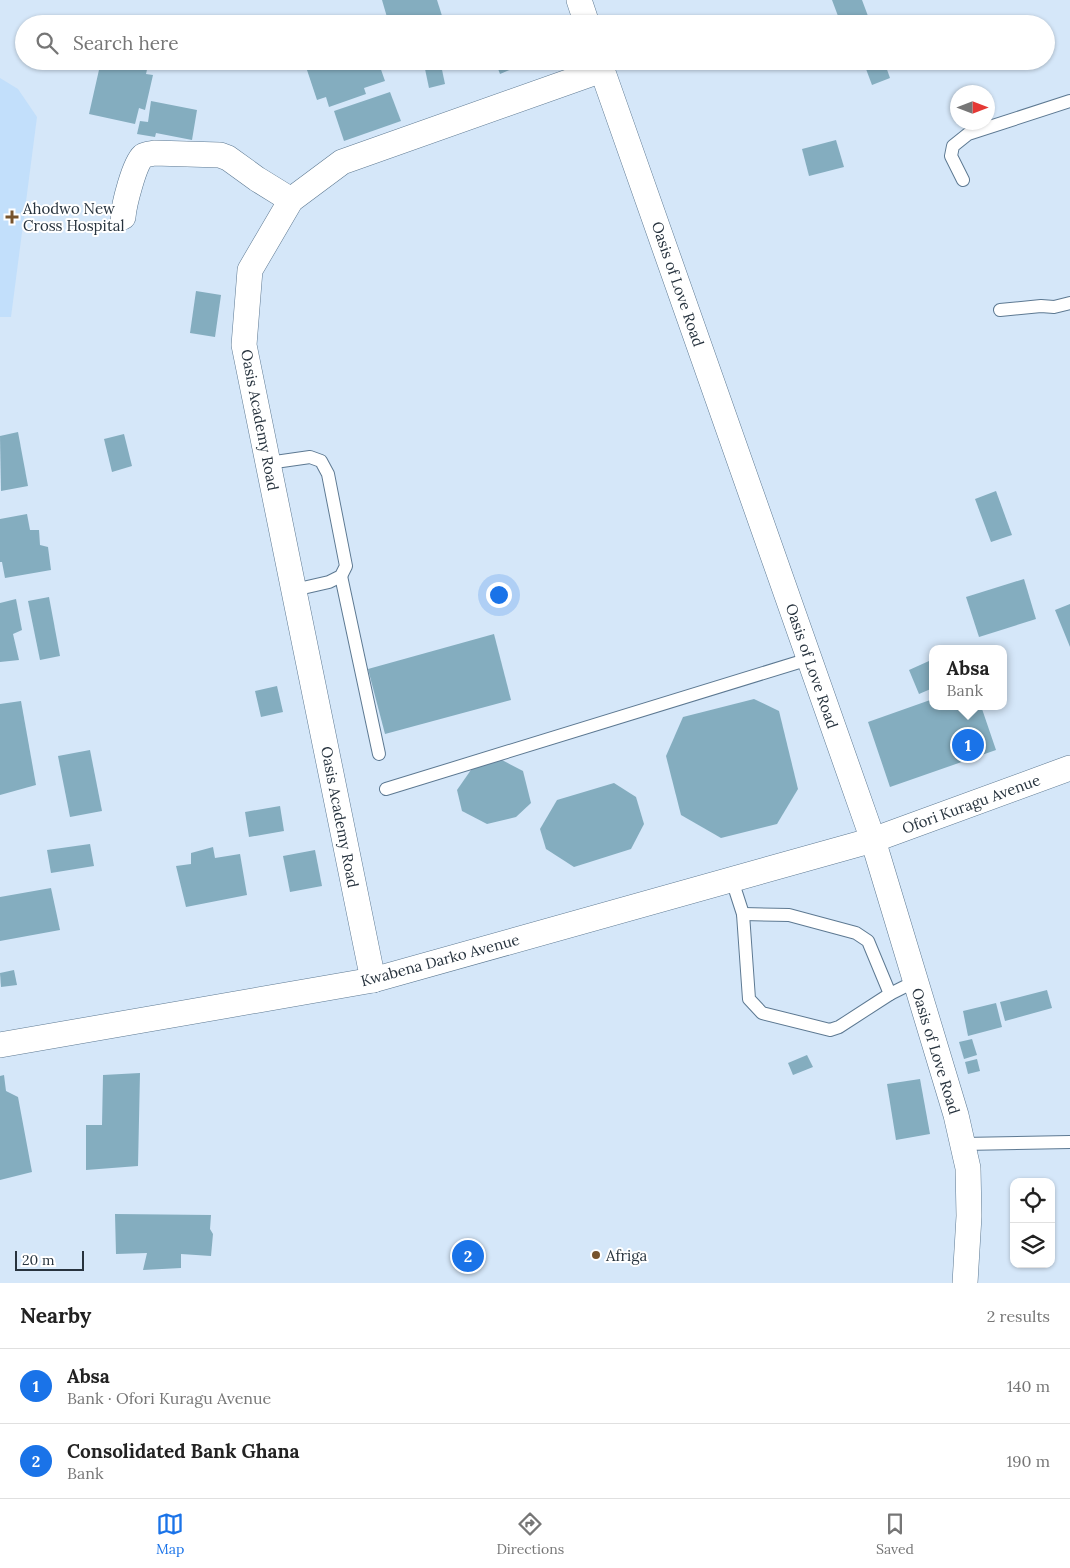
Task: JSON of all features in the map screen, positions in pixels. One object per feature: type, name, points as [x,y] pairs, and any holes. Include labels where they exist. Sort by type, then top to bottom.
[{"type":"street","points":[[579,0],[584,15]]},
{"type":"street","name":"Oasis Academy Road","points":[[373,980],[244,345],[250,270],[291,200],[342,162],[590,70]]},
{"type":"street","name":"Oasis of Love Road","points":[[602,70],[873,840],[916,981],[956,1115],[968,1168],[969,1216],[965,1283]]},
{"type":"street","points":[[123,217],[124,202],[139,161],[144,155],[154,153],[220,154],[291,200]]},
{"type":"street","name":"Ofori Kuragu Avenue","points":[[873,840],[1070,768]]},
{"type":"street","name":"Kwabena Darko Avenue","points":[[0,1045],[373,980],[873,840]]},
{"type":"lane","points":[[963,180],[951,156],[952,146],[968,134],[1070,101]]},
{"type":"lane","points":[[1000,310],[1041,306],[1054,307],[1070,303]]},
{"type":"lane","points":[[268,463],[310,457],[321,461],[328,474],[346,566],[341,576],[329,582],[294,590]]},
{"type":"lane","points":[[341,576],[379,754]]},
{"type":"lane","points":[[386,789],[809,659]]},
{"type":"lane","points":[[732,880],[742,914],[749,999],[762,1013],[830,1030],[846,1023],[890,994],[916,981]]},
{"type":"lane","points":[[742,914],[789,915],[856,933],[868,941],[890,994]]},
{"type":"lane","points":[[962,1144],[1070,1142]]},
{"type":"shaded area","name":"Ahodwo New Cross Hospital","points":[[0,78],[18,89],[37,117],[11,317],[0,317]]},
{"type":"building","points":[[382,0],[437,0],[442,15],[386,15]]},
{"type":"building","points":[[832,0],[862,0],[868,15],[838,15]]},
{"type":"building","points":[[99,70],[147,70],[146,74],[153,75],[145,110],[139,108],[135,124],[89,114]]},
{"type":"building","points":[[307,70],[381,70],[385,81],[364,88],[366,94],[329,107],[326,97],[317,100]]},
{"type":"building","points":[[425,70],[442,70],[445,84],[429,88]]},
{"type":"building","points":[[498,70],[510,70],[500,74]]},
{"type":"building","points":[[866,70],[887,70],[890,78],[872,85]]},
{"type":"building","points":[[390,92],[401,121],[344,141],[334,111]]},
{"type":"building","points":[[151,101],[197,110],[192,140],[156,133],[155,137],[137,134],[140,121],[148,122]]},
{"type":"building","points":[[836,140],[844,167],[809,176],[802,149]]},
{"type":"building","points":[[196,291],[221,295],[215,337],[190,333]]},
{"type":"building","points":[[18,432],[28,486],[1,491],[0,436]]},
{"type":"building","points":[[124,434],[132,466],[112,472],[104,439]]},
{"type":"building","points":[[996,491],[1012,535],[991,542],[975,499]]},
{"type":"building","points":[[27,514],[30,530],[39,530],[40,545],[48,547],[51,570],[5,578],[2,562],[0,562],[0,519]]},
{"type":"building","points":[[1024,579],[1036,619],[979,637],[966,597]]},
{"type":"building","points":[[49,597],[60,656],[40,660],[28,601]]},
{"type":"building","points":[[16,599],[22,630],[13,634],[19,660],[0,662],[0,603]]},
{"type":"building","points":[[1070,604],[1070,647],[1055,610]]},
{"type":"building","points":[[494,634],[511,700],[385,734],[368,669]]},
{"type":"building","points":[[929,661],[929,690],[919,694],[909,670]]},
{"type":"building","points":[[277,686],[283,712],[261,717],[255,691]]},
{"type":"building","points":[[754,699],[779,711],[798,789],[777,824],[721,838],[681,815],[666,756],[683,717]]},
{"type":"building","points":[[929,700],[929,710],[982,710],[996,750],[890,787],[868,722]]},
{"type":"building","points":[[21,701],[36,785],[0,795],[0,704]]},
{"type":"building","points":[[90,750],[102,811],[70,817],[58,756]]},
{"type":"building","points":[[502,760],[523,771],[531,803],[516,817],[487,824],[462,811],[457,790],[473,767]]},
{"type":"building","points":[[614,783],[636,797],[644,824],[631,849],[574,867],[546,849],[540,829],[557,800]]},
{"type":"building","points":[[280,806],[284,831],[249,837],[245,812]]},
{"type":"building","points":[[90,844],[94,866],[51,873],[47,850]]},
{"type":"building","points":[[213,847],[215,858],[240,854],[247,895],[186,907],[176,866],[191,864],[191,853]]},
{"type":"building","points":[[315,850],[322,886],[290,892],[283,856]]},
{"type":"building","points":[[51,888],[60,930],[0,941],[0,897]]},
{"type":"building","points":[[14,970],[17,985],[1,987],[0,973]]},
{"type":"building","points":[[1047,990],[1052,1008],[1005,1021],[1000,1002]]},
{"type":"building","points":[[996,1003],[1002,1027],[968,1036],[963,1011]]},
{"type":"building","points":[[972,1039],[977,1055],[964,1059],[959,1042]]},
{"type":"building","points":[[807,1055],[813,1067],[793,1075],[788,1063]]},
{"type":"building","points":[[977,1059],[980,1071],[968,1074],[965,1062]]},
{"type":"building","points":[[140,1073],[138,1166],[86,1170],[86,1125],[102,1125],[103,1075]]},
{"type":"building","points":[[4,1075],[6,1091],[18,1097],[32,1172],[0,1180],[0,1076]]},
{"type":"building","points":[[920,1079],[930,1134],[896,1140],[887,1084]]},
{"type":"building","points":[[115,1214],[211,1215],[210,1229],[213,1234],[211,1256],[181,1254],[181,1268],[143,1270],[147,1253],[116,1254]]},
{"type":"place","name":"Ahodwo New Cross Hospital","points":[[12,217]]},
{"type":"place","name":"Absa","points":[[968,745]]},
{"type":"place","name":"Afriga","points":[[596,1255]]},
{"type":"place","name":"Consolidated Bank Ghana","points":[[468,1256]]}]
